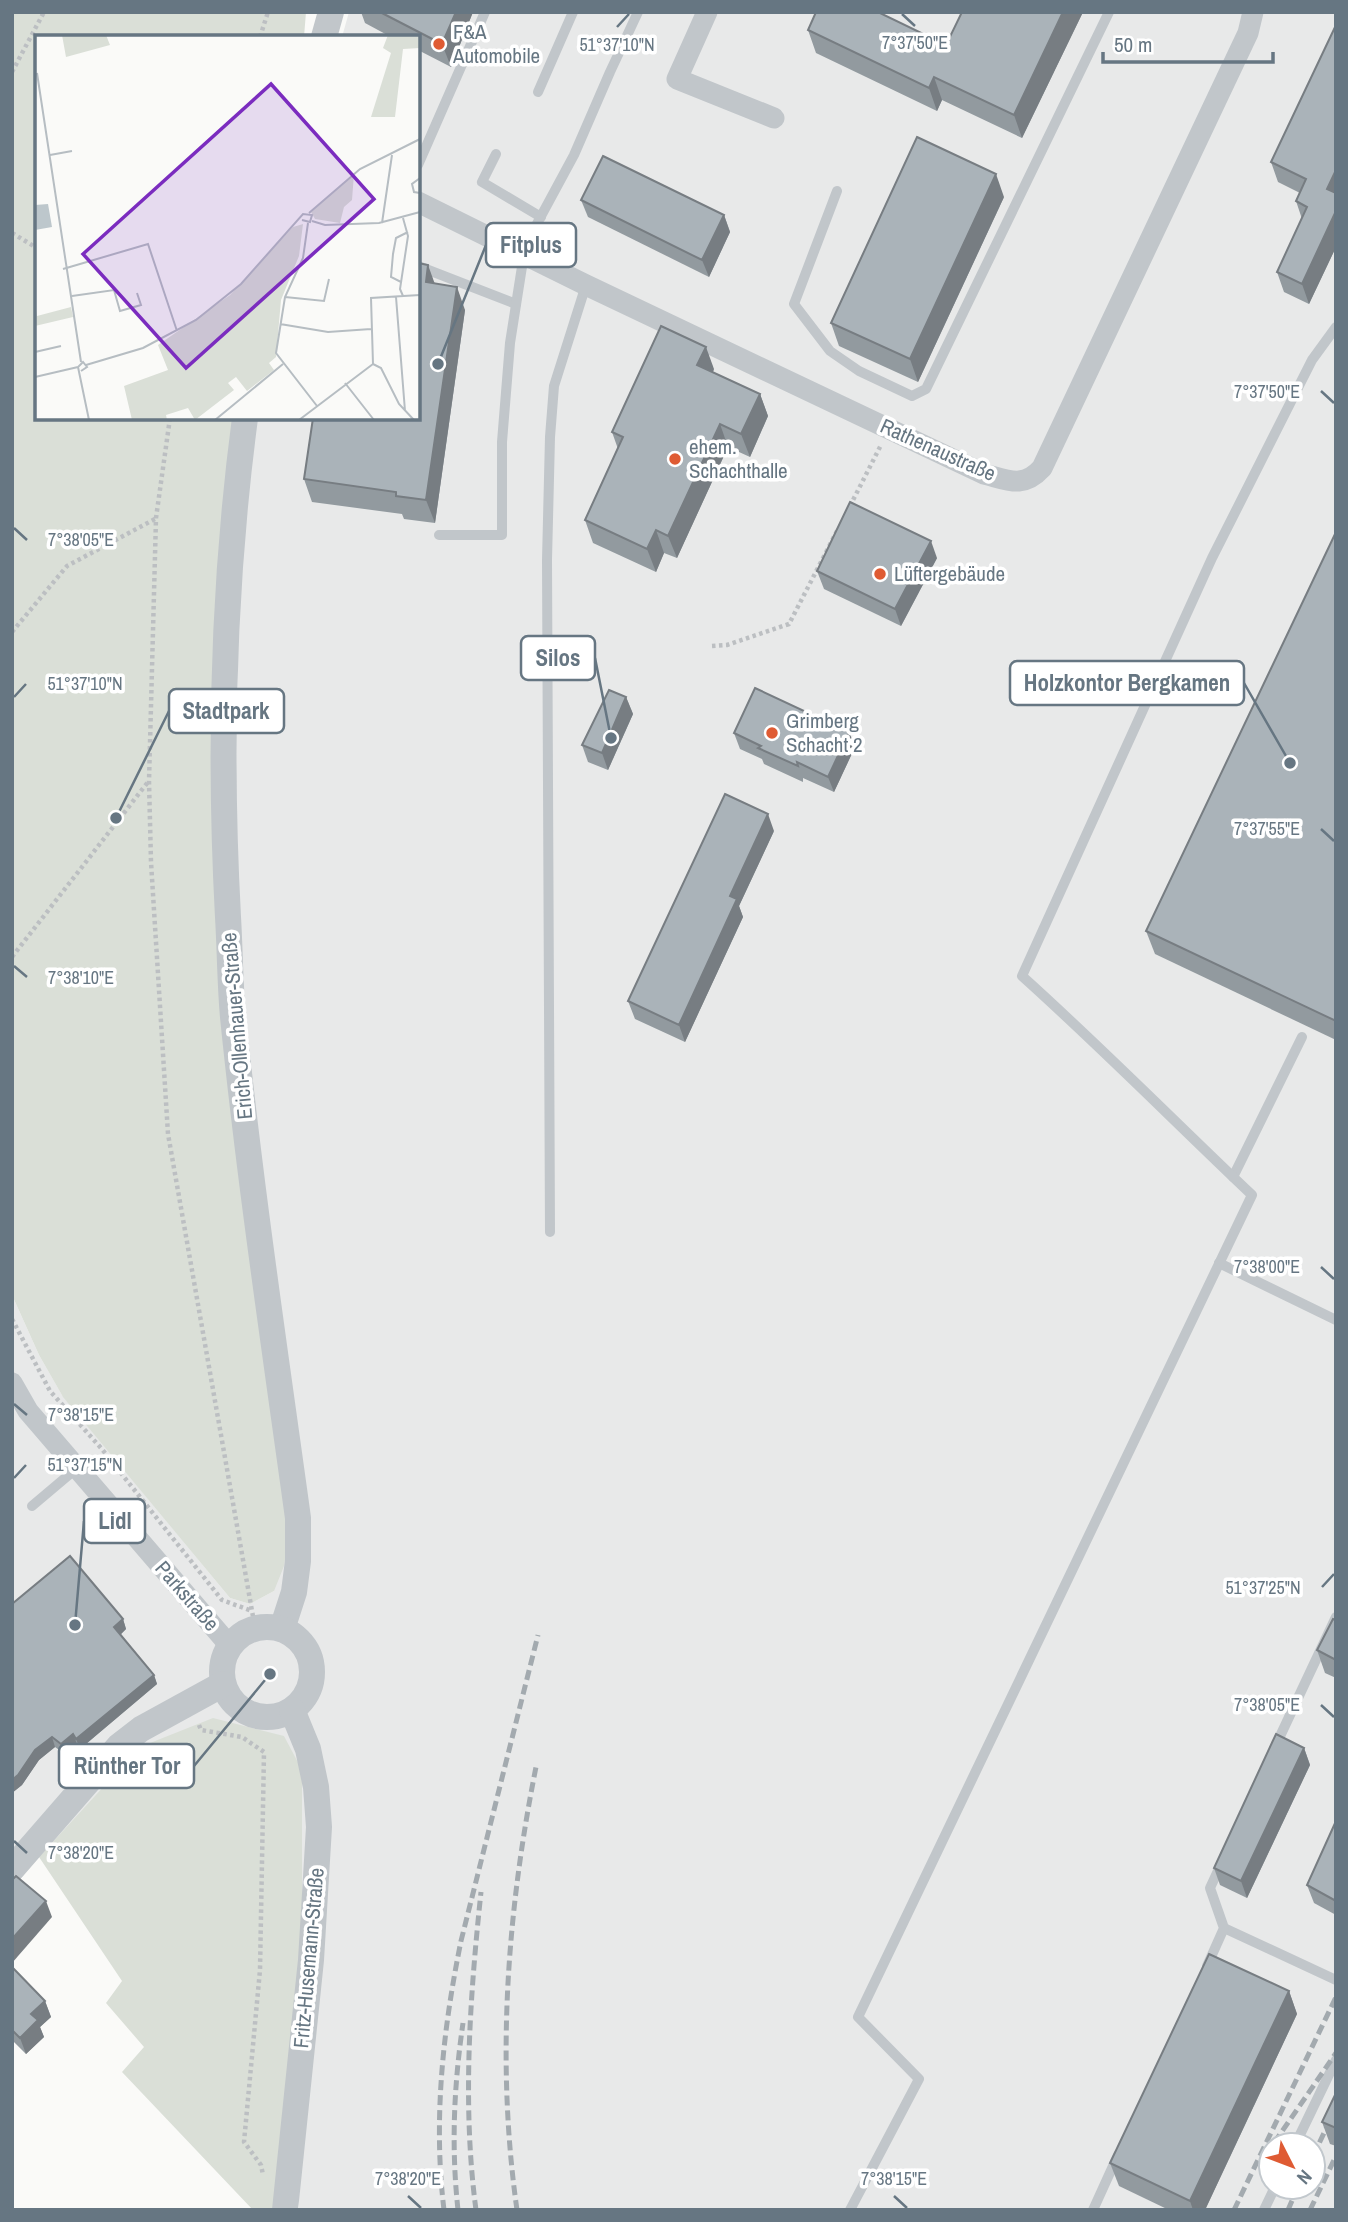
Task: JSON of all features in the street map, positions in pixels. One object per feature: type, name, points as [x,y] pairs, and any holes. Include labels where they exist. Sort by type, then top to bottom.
[{"type":"street","points":[[325,35],[331,12]]},
{"type":"street","points":[[707,12],[677,79],[774,118]]},
{"type":"street","name":"Rathenaustraße","points":[[420,203],[984,474],[1011,481],[1029,480],[1042,468],[1248,33],[1253,12]]},
{"type":"street","name":"Erich-Ollenhauer-Straße","points":[[245,420],[229,566],[223,687],[224,853],[233,1015],[254,1194],[298,1518],[295,1592],[282,1629]]},
{"type":"street","name":"Parkstraße","points":[[12,1383],[28,1411],[230,1646]]},
{"type":"street","points":[[254,1619],[269,1627],[282,1629],[296,1637],[307,1650],[312,1667],[311,1683],[304,1699],[292,1710],[276,1717],[259,1717],[243,1711],[230,1699],[223,1684],[222,1664],[230,1646],[254,1619]]},
{"type":"street","points":[[12,1869],[119,1746],[141,1729],[223,1684]]},
{"type":"street","name":"Fritz-Husemann-Straße","points":[[285,2210],[311,1960],[319,1827],[316,1787],[308,1749],[292,1710]]},
{"type":"lane","points":[[420,160],[485,12]]},
{"type":"lane","points":[[538,92],[573,12]]},
{"type":"lane","points":[[439,535],[502,535],[502,442],[510,343],[524,254],[574,155],[638,12]]},
{"type":"lane","points":[[837,191],[794,304],[830,351],[859,371],[912,396],[926,389],[1110,12]]},
{"type":"lane","points":[[496,154],[482,181],[541,217]]},
{"type":"lane","points":[[420,267],[516,304]]},
{"type":"lane","points":[[550,1232],[547,582],[550,437],[554,386],[586,285]]},
{"type":"lane","points":[[850,2210],[919,2078],[858,2017],[1252,1195],[1022,976],[1212,558],[1311,360],[1336,327]]},
{"type":"lane","points":[[1233,1177],[1302,1037]]},
{"type":"lane","points":[[1219,1263],[1336,1320]]},
{"type":"lane","points":[[33,1506],[77,1468]]},
{"type":"lane","points":[[1267,1765],[1336,1616]]},
{"type":"lane","points":[[1201,1977],[1224,1928],[1210,1888],[1227,1851]]},
{"type":"lane","points":[[1224,1928],[1336,1980]]},
{"type":"lane","points":[[1302,2131],[1336,2060]]},
{"type":"lane","points":[[1093,2210],[1121,2149]]},
{"type":"path","points":[[12,72],[44,12]]},
{"type":"path","points":[[261,35],[268,12]]},
{"type":"path","points":[[12,233],[35,247]]},
{"type":"path","points":[[170,420],[156,518],[152,589],[149,781],[151,862],[168,1134],[254,1619]]},
{"type":"path","points":[[845,514],[889,429]]},
{"type":"path","points":[[12,632],[67,566],[156,518]]},
{"type":"path","points":[[712,646],[727,645],[789,624],[839,526]]},
{"type":"path","points":[[12,957],[149,781]]},
{"type":"path","points":[[12,1319],[50,1391],[101,1448],[222,1600],[254,1619]]},
{"type":"path","points":[[189,1703],[201,1730],[242,1737],[264,1752],[260,1970],[244,2142],[261,2165],[263,2177]]},
{"type":"shaded area","points":[[12,12],[306,12],[304,35],[35,35],[35,420],[242,420],[220,784],[291,1525],[284,1566],[274,1591],[250,1604],[230,1598],[63,1397],[39,1355],[12,1295]]},
{"type":"shaded area","points":[[349,12],[1336,12],[1336,2210],[299,2210],[302,1770],[39,1857],[12,1889],[12,1295],[39,1355],[62,1395],[230,1598],[250,1604],[274,1591],[232,1014],[242,420],[420,420],[420,35],[343,35]]},
{"type":"shaded area","points":[[213,1718],[284,1736],[302,1770],[302,1953],[281,2210],[253,2210],[122,2072],[144,2047],[106,2003],[122,1981],[39,1857],[140,1747]]},
{"type":"building","points":[[380,12],[456,12],[442,44]]},
{"type":"building","points":[[816,12],[878,12],[946,45],[962,12],[1063,12],[1014,115],[934,77],[929,88],[808,30]]},
{"type":"building","points":[[1336,25],[1336,170],[1327,189],[1336,193],[1336,211],[1302,284],[1277,272],[1307,207],[1296,201],[1306,179],[1271,162]]},
{"type":"building","points":[[917,137],[996,174],[910,359],[831,323]]},
{"type":"building","points":[[603,156],[724,215],[702,260],[581,200]]},
{"type":"building","points":[[420,263],[428,265],[426,282],[457,287],[426,500],[396,496],[396,492],[304,479],[313,420],[420,420]]},
{"type":"building","name":"ehem. Schachthalle","points":[[661,326],[706,347],[697,365],[760,394],[741,434],[720,424],[668,536],[656,530],[647,549],[585,520],[623,437],[612,432]]},
{"type":"building","name":"Lüftergebäude","points":[[850,502],[931,541],[895,609],[817,571]]},
{"type":"building","points":[[1336,532],[1336,1021],[1146,931]]},
{"type":"building","points":[[755,688],[849,732],[828,777],[758,748],[761,746],[734,733]]},
{"type":"building","points":[[609,690],[626,697],[602,753],[582,745]]},
{"type":"building","points":[[725,794],[768,814],[730,896],[737,899],[679,1025],[628,1001]]},
{"type":"building","points":[[70,1556],[123,1619],[114,1627],[154,1675],[76,1739],[73,1734],[61,1744],[52,1737],[35,1750],[12,1780],[12,1604]]},
{"type":"building","points":[[1333,1619],[1336,1620],[1336,1660],[1317,1650]]},
{"type":"building","points":[[1276,1734],[1304,1748],[1241,1881],[1214,1868]]},
{"type":"building","points":[[1336,1821],[1336,1901],[1307,1885]]},
{"type":"building","points":[[16,1876],[46,1901],[12,1939],[12,1880]]},
{"type":"building","points":[[1209,1954],[1289,1991],[1190,2201],[1110,2163]]},
{"type":"building","points":[[12,1967],[45,2001],[31,2014],[38,2020],[20,2038],[12,2030]]},
{"type":"building","points":[[1336,2093],[1336,2128],[1322,2122]]},
{"type":"railway","points":[[444,2210],[439,2142],[449,2008],[461,1941],[538,1635]]},
{"type":"railway","points":[[517,2210],[507,2099],[508,1988],[518,1877],[536,1767]]},
{"type":"railway","points":[[476,2210],[469,2131],[469,2051],[481,1892]]},
{"type":"railway","points":[[1234,2210],[1336,1997]]},
{"type":"railway","points":[[458,2210],[454,2116],[463,2023]]},
{"type":"railway","points":[[1282,2131],[1336,2053]]},
{"type":"railway","points":[[1325,2131],[1336,2108]]},
{"type":"railway","points":[[1310,2210],[1336,2156]]},
{"type":"railway","points":[[1288,2210],[1292,2201]]},
{"type":"place","name":"F&A Automobile","points":[[439,44]]},
{"type":"place","name":"Fitplus","points":[[438,364]]},
{"type":"place","name":"ehem. Schachthalle","points":[[675,459]]},
{"type":"place","name":"Lüftergebäude","points":[[880,574]]},
{"type":"place","name":"Grimberg Schacht 2","points":[[772,733]]},
{"type":"place","name":"Silos","points":[[611,738]]},
{"type":"place","name":"Holzkontor Bergkamen","points":[[1290,763]]},
{"type":"place","name":"Stadtpark","points":[[116,818]]},
{"type":"place","name":"Lidl","points":[[75,1625]]},
{"type":"place","name":"Rünther Tor","points":[[270,1674]]}]
